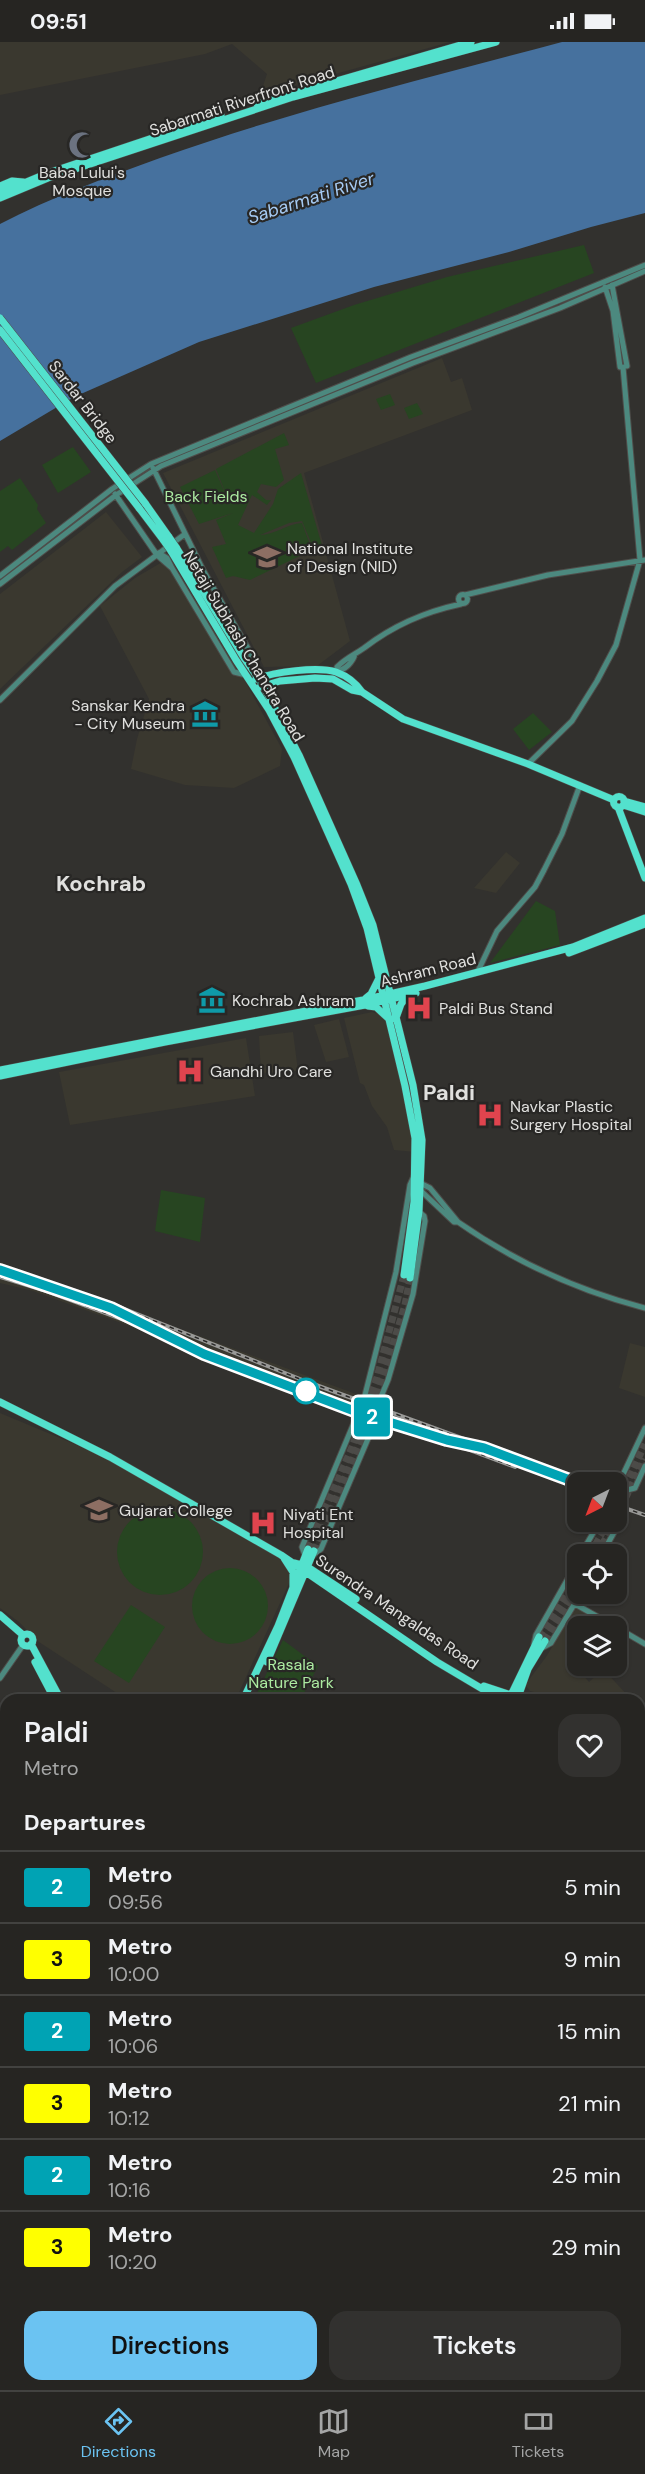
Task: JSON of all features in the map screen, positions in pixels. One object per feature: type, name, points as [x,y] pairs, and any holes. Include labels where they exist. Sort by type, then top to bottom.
[{"type":"main road","points":[[0,193],[287,94],[471,42]]},
{"type":"main road","name":"Sabarmati Riverfront Road","points":[[0,198],[27,184],[292,97],[496,42]]},
{"type":"main road","points":[[0,186],[12,181],[27,184]]},
{"type":"main road","name":"Sardar Bridge","points":[[0,318],[142,506]]},
{"type":"main road","name":"Sardar Bridge","points":[[0,330],[142,506]]},
{"type":"main road","name":"Netaji Subhash Chandra Road","points":[[142,506],[174,549],[249,666],[252,678]]},
{"type":"main road","name":"Netaji Subhash Chandra Road","points":[[174,549],[299,754],[373,926],[392,1018],[417,1102],[422,1140],[417,1183]]},
{"type":"main road","points":[[252,678],[292,672],[335,674],[356,684],[362,692],[403,719],[580,785],[614,800],[615,805],[645,807]]},
{"type":"main road","points":[[260,687],[335,674]]},
{"type":"main road","points":[[622,805],[645,812]]},
{"type":"main road","points":[[622,805],[645,865]]},
{"type":"main road","points":[[622,805],[645,878]]},
{"type":"main road","name":"Ashram Road","points":[[407,992],[573,947],[645,918]]},
{"type":"main road","name":"Ashram Road","points":[[0,1076],[364,1003],[586,948],[645,924]]},
{"type":"main road","points":[[382,977],[407,992],[392,1018],[376,1007],[364,1003],[382,977]]},
{"type":"main road","name":"Ashram Road","points":[[0,1070],[364,1003]]},
{"type":"main road","points":[[417,1183],[419,1212],[411,1268],[407,1276],[417,1183]]},
{"type":"main road","name":"Surendra Mangaldas Road","points":[[0,1402],[110,1456],[302,1567],[446,1664],[487,1688],[503,1694]]},
{"type":"main road","points":[[246,1694],[310,1553]]},
{"type":"main road","points":[[281,1555],[293,1572],[293,1592]]},
{"type":"main road","points":[[251,1694],[283,1628],[302,1567]]},
{"type":"main road","name":"Surendra Mangaldas Road","points":[[302,1567],[437,1662],[491,1694]]},
{"type":"main road","points":[[0,1616],[25,1641],[57,1694]]},
{"type":"main road","points":[[515,1694],[542,1639]]},
{"type":"main road","points":[[25,1641],[52,1694]]},
{"type":"street","points":[[612,283],[645,265]]},
{"type":"street","points":[[0,576],[114,492],[152,467],[268,418],[645,271]]},
{"type":"street","points":[[528,764],[572,721],[597,681],[616,645],[643,560],[624,367],[612,283]]},
{"type":"street","points":[[605,286],[613,311],[624,367]]},
{"type":"street","points":[[152,467],[185,534],[250,652],[252,658],[249,666]]},
{"type":"street","points":[[114,492],[158,554],[172,568],[234,672],[252,678]]},
{"type":"street","points":[[0,584],[114,492]]},
{"type":"street","points":[[0,700],[115,585],[185,534]]},
{"type":"street","points":[[335,674],[354,659],[355,654],[383,633],[406,620],[460,601],[465,603],[466,598],[489,590],[548,575],[643,560]]},
{"type":"street","points":[[478,971],[497,931],[535,887],[562,834],[580,785]]},
{"type":"street","points":[[419,1212],[425,1221],[412,1294],[388,1380],[380,1399],[365,1395],[396,1272],[410,1185],[417,1183],[432,1191],[458,1222],[493,1247],[530,1266],[645,1308]]},
{"type":"street","points":[[356,1418],[372,1422],[373,1427],[321,1549],[310,1553],[302,1547],[356,1418]]},
{"type":"street","points":[[645,1428],[621,1481],[622,1487],[632,1490],[645,1467]]},
{"type":"street","points":[[567,1580],[536,1635],[536,1648],[551,1643],[575,1604],[596,1616]]},
{"type":"street","points":[[627,1634],[645,1644]]},
{"type":"street","points":[[0,1678],[25,1641]]},
{"type":"shaded area","points":[[0,42],[450,42],[260,95],[267,74],[232,44],[205,54],[0,95]]},
{"type":"shaded area","name":"National Institute of Design (NID)","points":[[442,358],[451,382],[462,378],[472,410],[304,473],[350,641],[317,666],[264,667],[163,473]]},
{"type":"shaded area","points":[[106,512],[142,557],[122,572],[0,689],[0,594]]},
{"type":"shaded area","points":[[169,558],[240,672],[282,749],[280,766],[234,788],[185,785],[131,769],[149,699],[100,606],[135,578]]},
{"type":"shaded area","points":[[506,852],[520,863],[496,893],[474,888]]},
{"type":"shaded area","points":[[372,1012],[379,1014],[387,1023],[407,1090],[415,1152],[394,1150],[387,1127],[372,1106],[364,1085],[360,1083],[344,1018]]},
{"type":"shaded area","points":[[339,1019],[349,1057],[326,1062],[314,1025]]},
{"type":"shaded area","points":[[293,1032],[298,1071],[261,1073],[259,1036]]},
{"type":"shaded area","points":[[246,1038],[255,1096],[70,1125],[59,1072]]},
{"type":"shaded area","name":"Navkar Plastic Surgery Hospital","points":[[486,1104],[501,1111],[495,1125],[480,1118]]},
{"type":"shaded area","points":[[0,1262],[364,1397],[358,1413],[124,1324],[33,1291],[0,1283]]},
{"type":"shaded area","points":[[630,1343],[645,1347],[645,1397],[619,1388]]},
{"type":"shaded area","name":"Gujarat College","points":[[0,1413],[108,1458],[296,1568],[238,1694],[118,1694],[39,1642],[19,1622],[0,1608]]},
{"type":"shaded area","points":[[576,1608],[590,1616],[571,1616]]},
{"type":"shaded area","points":[[567,1623],[567,1676],[584,1676],[589,1682],[595,1676],[610,1676],[626,1694],[542,1694],[530,1691],[525,1685]]},
{"type":"green space","points":[[584,245],[594,273],[316,383],[291,328],[354,305],[447,277]]},
{"type":"green space","points":[[390,394],[395,405],[381,410],[376,399]]},
{"type":"green space","points":[[417,403],[423,414],[409,419],[404,408]]},
{"type":"green space","name":"Back Fields","points":[[284,433],[289,445],[275,449],[284,480],[276,487],[261,484],[257,492],[266,500],[271,500],[267,505],[252,495],[238,525],[254,533],[273,504],[278,489],[301,473],[323,549],[314,550],[302,521],[289,523],[260,535],[302,523],[312,550],[250,580],[233,576],[226,578],[212,547],[226,544],[216,520],[233,513],[199,524],[180,487],[215,470],[229,502],[216,469]]},
{"type":"green space","points":[[73,447],[91,472],[58,493],[42,465]]},
{"type":"green space","points":[[20,478],[38,505],[37,509],[46,523],[12,550],[8,546],[0,552],[0,491]]},
{"type":"green space","points":[[533,713],[552,732],[529,750],[513,729]]},
{"type":"green space","points":[[536,901],[555,911],[560,945],[490,963]]},
{"type":"green space","points":[[161,1190],[205,1198],[200,1242],[155,1231]]},
{"type":"green space","points":[[160,1509],[184,1516],[196,1528],[203,1552],[196,1576],[184,1588],[160,1595],[136,1588],[124,1576],[117,1552],[124,1528],[136,1516]]},
{"type":"green space","points":[[230,1568],[245,1571],[257,1579],[265,1591],[268,1606],[265,1621],[257,1633],[245,1641],[230,1644],[215,1641],[203,1633],[195,1621],[192,1606],[195,1591],[203,1579],[215,1571]]},
{"type":"green space","points":[[131,1605],[165,1627],[129,1683],[94,1661]]},
{"type":"green space","name":"Rasala Nature Park","points":[[283,1640],[318,1666],[304,1694],[256,1694]]},
{"type":"water","name":"Sabarmati River","points":[[562,42],[645,42],[645,213],[374,287],[199,342],[74,397],[0,441],[0,224],[79,188],[210,141],[360,96]]},
{"type":"tunnel","points":[[308,1549],[352,1447],[377,1377],[404,1275]]},
{"type":"tunnel","points":[[314,1551],[370,1419],[405,1305],[410,1278]]},
{"type":"tunnel","points":[[627,1482],[645,1444]]},
{"type":"tunnel","points":[[627,1495],[645,1459]]},
{"type":"tunnel","points":[[596,1544],[603,1532]]},
{"type":"tunnel","points":[[602,1544],[609,1532]]},
{"type":"tunnel","points":[[539,1637],[567,1593]]},
{"type":"tunnel","points":[[545,1641],[568,1604]]},
{"type":"railway","points":[[0,1267],[112,1304],[305,1381],[567,1477]]},
{"type":"railway","points":[[0,1277],[43,1290],[164,1335]]},
{"type":"railway","points":[[163,1334],[204,1354],[356,1412],[435,1436]]},
{"type":"railway","points":[[456,1445],[515,1467]]},
{"type":"railway","points":[[627,1509],[645,1515]]},
{"type":"metro line","name":"2","points":[[0,1270],[111,1308],[204,1354],[302,1389],[357,1412],[447,1440],[484,1448],[567,1479]]},
{"type":"place","name":"Baba Lului's Mosque","points":[[82,145]]},
{"type":"place","name":"National Institute of Design (NID)","points":[[267,557]]},
{"type":"place","name":"Sanskar Kendra - City Museum","points":[[205,714]]},
{"type":"place","name":"Kochrab Ashram","points":[[212,1000]]},
{"type":"place","name":"Paldi Bus Stand","points":[[419,1008]]},
{"type":"place","name":"Gandhi Uro Care","points":[[190,1071]]},
{"type":"place","name":"Navkar Plastic Surgery Hospital","points":[[490,1115]]},
{"type":"place","name":"Gujarat College","points":[[99,1510]]},
{"type":"place","name":"Niyati Ent Hospital","points":[[263,1523]]},
{"type":"district","name":"Kochrab","points":[[101,883]]},
{"type":"district","name":"Paldi","points":[[449,1092]]}]
